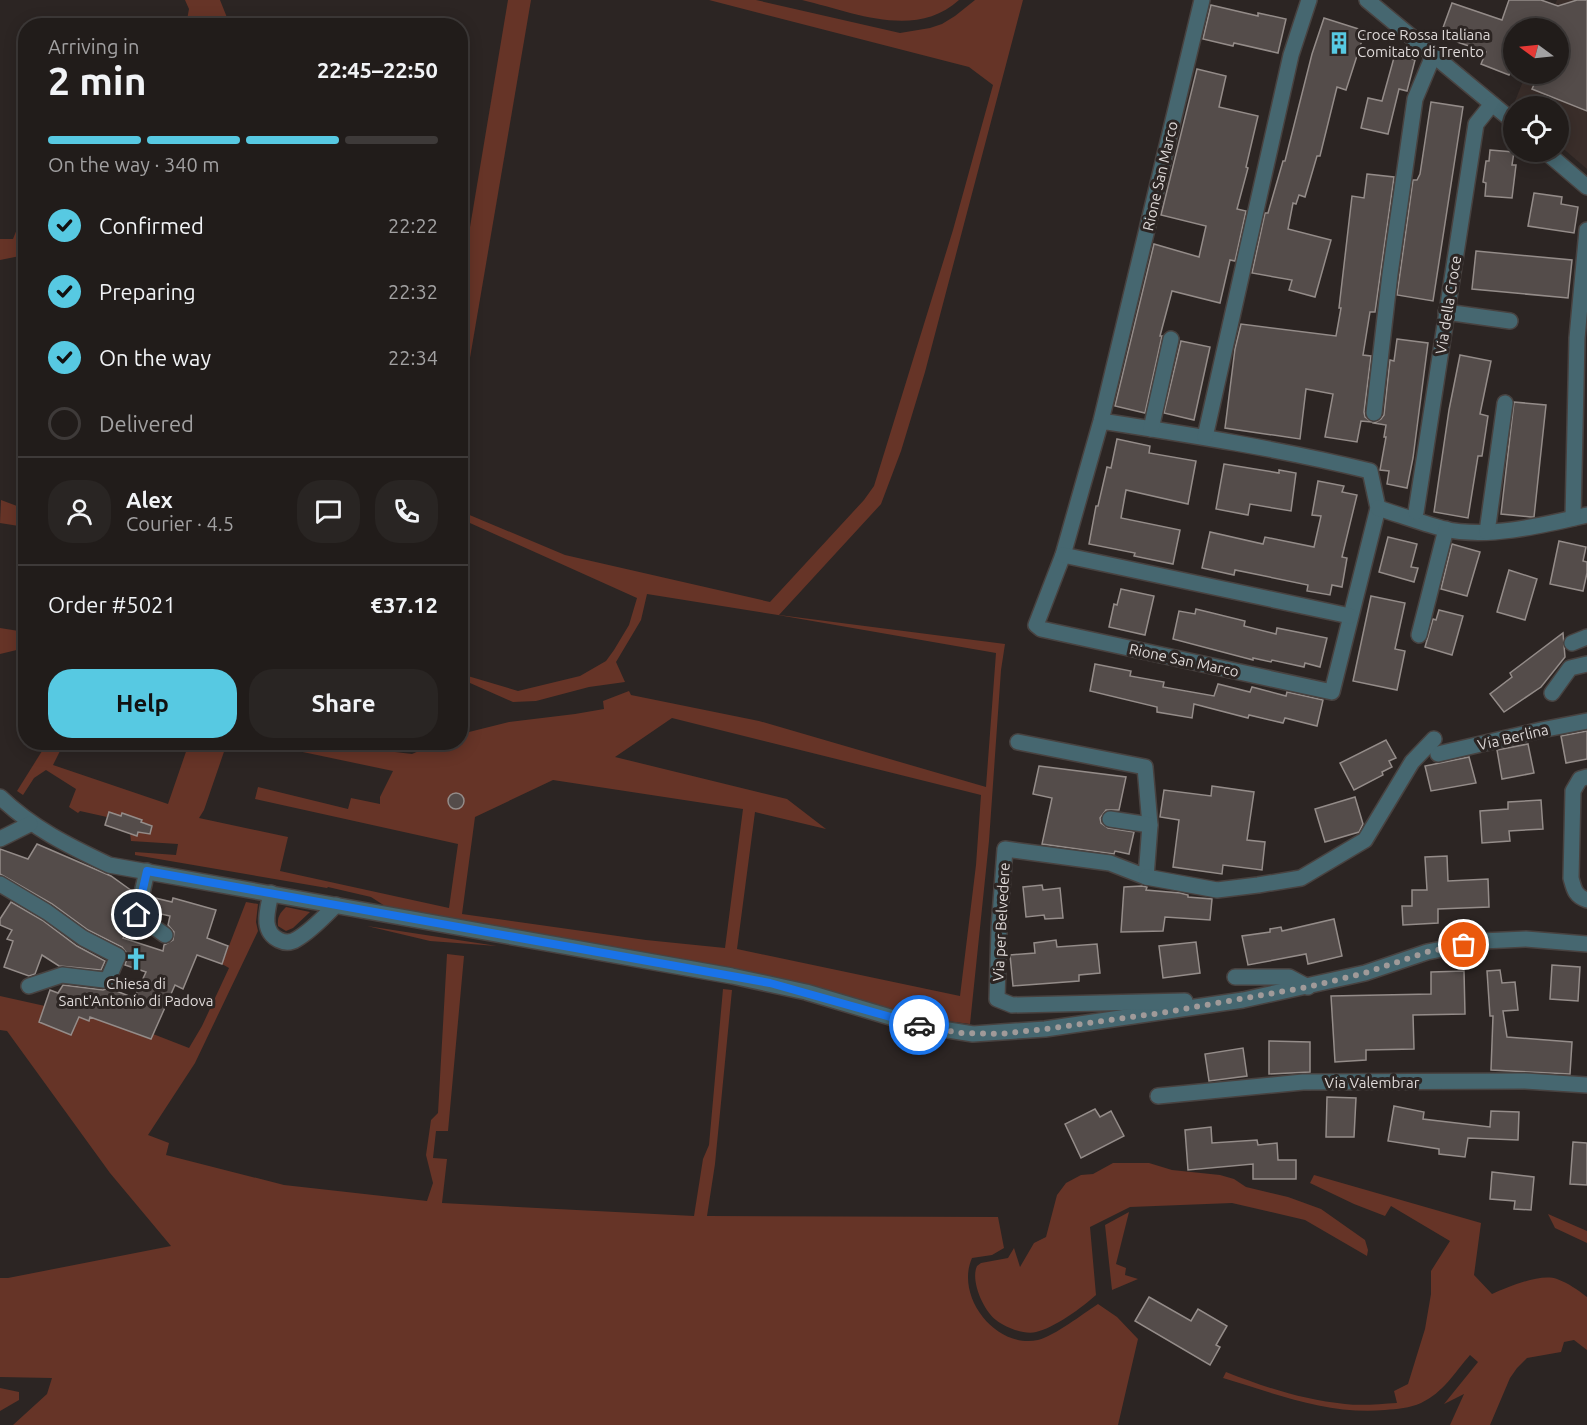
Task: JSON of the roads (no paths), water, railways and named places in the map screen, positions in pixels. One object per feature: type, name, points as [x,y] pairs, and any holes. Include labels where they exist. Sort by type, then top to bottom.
[{"type":"street","name":"Rione San Marco","points":[[1101,421],[1205,437],[1370,471],[1378,508],[1332,692],[1041,629],[1036,625],[1063,555],[1101,421],[1202,0]]},
{"type":"street","points":[[1205,437],[1291,55],[1309,0]]},
{"type":"street","points":[[1367,0],[1503,113]]},
{"type":"street","points":[[1374,413],[1390,274],[1415,99],[1433,56]]},
{"type":"street","name":"Via della Croce","points":[[1416,512],[1476,124],[1492,104]]},
{"type":"street","points":[[1558,162],[1587,187]]},
{"type":"street","points":[[1378,508],[1446,529],[1487,532],[1548,524],[1580,517],[1582,338],[1587,230]]},
{"type":"street","points":[[1446,312],[1510,321]]},
{"type":"street","points":[[1151,429],[1171,339]]},
{"type":"street","points":[[1487,532],[1505,403]]},
{"type":"street","points":[[1419,635],[1446,529]]},
{"type":"street","points":[[1063,555],[1350,616]]},
{"type":"street","points":[[1572,643],[1587,637]]},
{"type":"street","points":[[1552,693],[1570,668],[1587,664]]},
{"type":"street","name":"Via Berlina","points":[[1436,746],[1587,721]]},
{"type":"street","points":[[1018,742],[1145,766],[1150,825],[1146,877]]},
{"type":"street","name":"Via per Belvedere","points":[[1243,1000],[1012,1005],[997,999],[1005,849],[1110,863],[1146,877],[1217,890],[1301,878],[1365,840],[1412,762],[1419,755],[1436,746]]},
{"type":"street","points":[[1587,777],[1580,779],[1574,791],[1579,839],[1573,884],[1579,897],[1587,900]]},
{"type":"street","name":"Via per Belvedere","points":[[0,797],[30,824],[61,843],[109,865],[770,983],[917,1025],[959,1033],[1000,1034],[1045,1029],[1243,1000],[1365,973],[1427,952],[1482,941],[1526,939],[1587,944]]},
{"type":"street","points":[[1110,819],[1150,825]]},
{"type":"street","points":[[0,838],[30,824]]},
{"type":"street","points":[[147,871],[137,915],[165,935]]},
{"type":"street","points":[[0,884],[47,912],[83,938],[118,956],[109,977],[104,980],[64,975],[29,986]]},
{"type":"street","points":[[271,893],[267,928],[276,939],[284,942],[296,940],[336,905]]},
{"type":"street","points":[[1235,976],[1289,977],[1308,987]]},
{"type":"street","name":"Via Valembrar","points":[[1158,1096],[1303,1082],[1525,1081],[1587,1085]]},
{"type":"place","name":"Croce Rossa Italiana Comitato di Trento","points":[[1339,43]]},
{"type":"place","name":"Chiesa di Sant'Antonio di Padova","points":[[136,959]]}]
